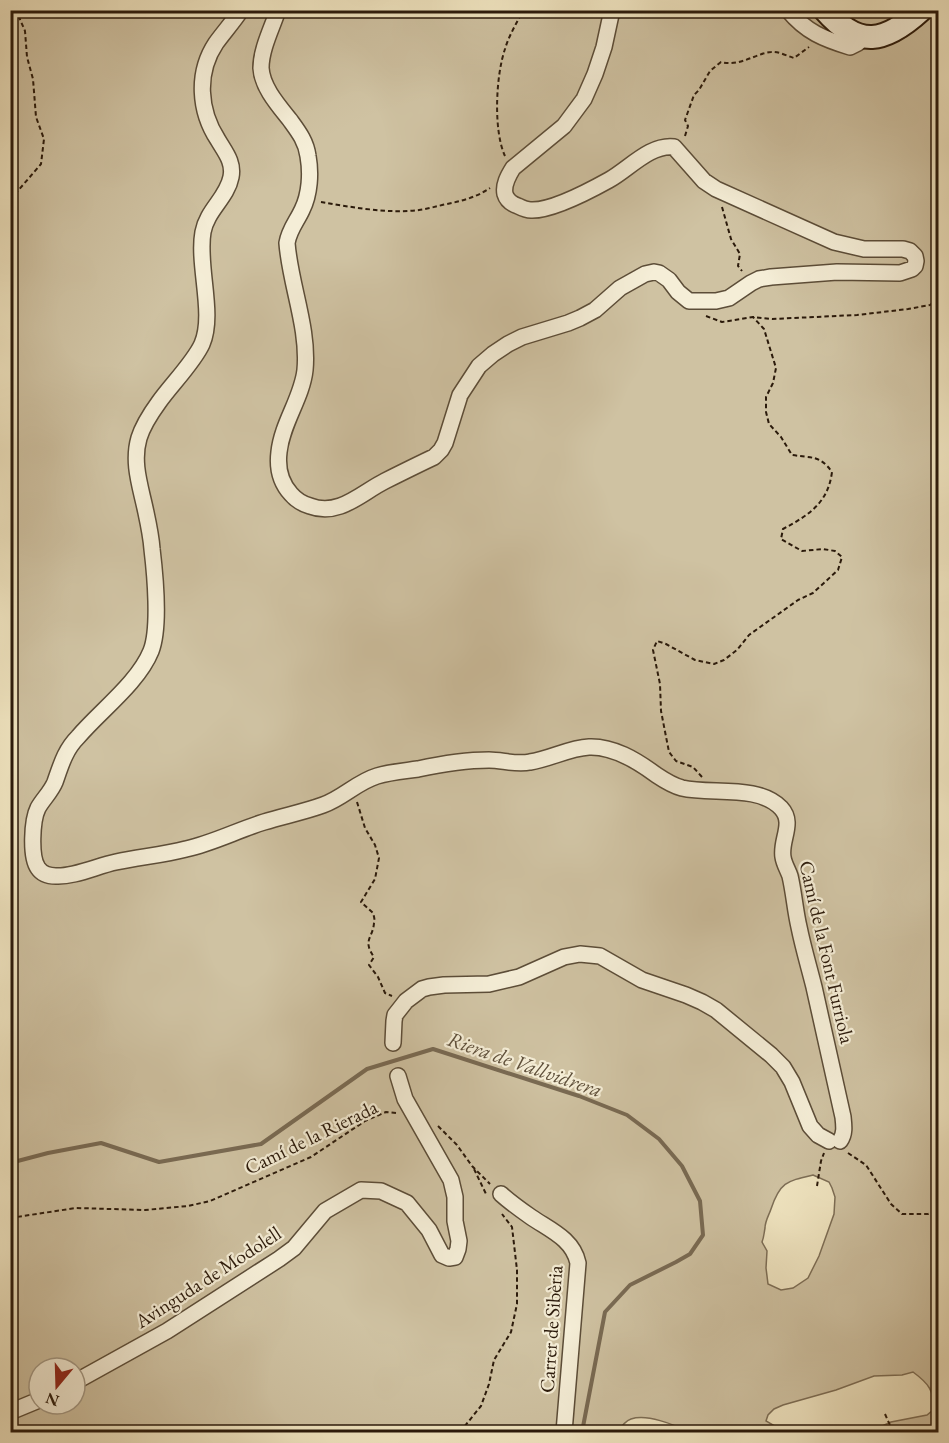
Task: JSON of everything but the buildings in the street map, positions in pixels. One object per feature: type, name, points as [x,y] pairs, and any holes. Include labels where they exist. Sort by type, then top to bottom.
[{"type":"main road","points":[[825,10],[840,26],[860,36],[873,37],[886,35],[898,29],[921,10]]},
{"type":"street","name":"Camí de la Font Furriola","points":[[241,10],[215,45],[206,61],[202,78],[203,102],[208,123],[228,156],[231,168],[228,186],[209,215],[202,238],[206,317],[204,339],[196,354],[148,418],[140,435],[137,450],[136,468],[148,522],[154,564],[154,642],[136,675],[76,738],[67,751],[51,790],[36,814],[33,828],[36,866],[40,872],[47,875],[66,875],[108,863],[190,849],[230,836],[259,823],[319,807],[333,801],[365,780],[379,775],[445,763],[487,760],[527,763],[556,754],[592,747],[630,758],[666,782],[678,787],[761,796],[780,808],[786,815],[788,823],[782,849],[783,857],[790,877],[799,927],[843,1117],[843,1137],[834,1141]]},
{"type":"street","points":[[278,10],[265,47],[261,68],[267,87],[306,144],[309,174],[306,200],[287,243],[303,338],[305,369],[279,447],[279,474],[295,499],[315,508],[334,509],[382,482],[434,457],[445,443],[460,395],[479,366],[507,344],[522,336],[558,326],[596,310],[620,288],[645,274],[654,272],[664,276],[689,301],[716,301],[729,298],[759,279],[837,272],[900,273],[915,266],[915,256],[910,251],[864,249],[834,242],[716,189],[704,181],[674,147],[660,148],[609,180],[552,206],[531,210],[521,208],[508,200],[505,193],[510,172],[564,126],[584,99],[604,47],[612,10]]},
{"type":"street","points":[[788,10],[799,23],[818,35],[850,47],[858,43],[860,36]]},
{"type":"street","points":[[393,1043],[394,1021],[398,1010],[415,993],[429,987],[489,984],[519,977],[564,957],[580,954],[600,956],[642,980],[686,995],[716,1011],[783,1067],[792,1082],[810,1126],[818,1135],[834,1141]]},
{"type":"street","points":[[398,1076],[402,1095],[413,1114]]},
{"type":"street","name":"Avinguda de Modolell","points":[[87,1375],[167,1331],[279,1259],[294,1248],[325,1211],[361,1190],[381,1191],[407,1203],[429,1230],[442,1255],[449,1258],[455,1257],[459,1241],[451,1180],[413,1114]]},
{"type":"street","name":"Carrer de Sibèria","points":[[496,1198],[518,1208],[564,1239],[576,1256],[578,1263],[564,1432]]},
{"type":"street","points":[[10,1412],[27,1405]]},
{"type":"path","points":[[10,200],[41,164],[44,139],[36,117],[33,79],[27,57],[25,31],[16,10]]},
{"type":"path","points":[[306,200],[356,208],[417,210],[481,195],[510,172],[497,124],[498,90],[505,47],[524,10]]},
{"type":"path","points":[[684,159],[687,152],[684,140],[688,126],[685,120],[691,100],[710,71],[721,62],[733,65],[771,52],[794,58],[817,42],[818,35]]},
{"type":"path","points":[[716,189],[726,216],[731,239],[740,254],[738,266],[751,284]]},
{"type":"path","points":[[689,301],[709,318],[722,322],[753,317],[772,319],[857,315],[908,309],[930,304],[939,299]]},
{"type":"path","points":[[716,792],[693,767],[676,762],[669,752],[653,650],[657,641],[695,660],[714,664],[724,660],[737,650],[749,635],[798,600],[813,593],[838,570],[842,557],[834,551],[824,549],[802,551],[781,539],[783,529],[800,520],[824,499],[832,472],[825,462],[816,458],[792,455],[781,437],[769,424],[766,397],[773,384],[776,368],[764,328],[753,317]]},
{"type":"path","points":[[353,788],[365,828],[375,845],[379,858],[375,879],[361,902],[373,913],[375,925],[369,937],[369,950],[374,957],[369,965],[378,977],[385,993],[406,1001]]},
{"type":"path","name":"Camí de la Rierada","points":[[10,1218],[76,1208],[145,1210],[188,1206],[210,1201],[311,1157],[365,1121],[386,1112],[413,1114]]},
{"type":"path","points":[[413,1114],[437,1125],[457,1145],[496,1198]]},
{"type":"path","points":[[817,1186],[821,1161],[834,1141],[849,1155],[866,1165],[891,1204],[902,1214],[928,1214],[939,1210]]},
{"type":"path","points":[[472,1167],[485,1194],[496,1198]]},
{"type":"path","points":[[460,1432],[481,1406],[494,1360],[511,1332],[518,1304],[512,1227],[498,1210]]},
{"type":"path","points":[[885,1414],[893,1432]]},
{"type":"shaded area","points":[[10,11],[938,11],[938,1353],[936,1362],[938,1432],[869,1432],[687,1432],[660,1421],[637,1418],[627,1421],[618,1432],[11,1432]],"holes":[[[813,1175],[829,1182],[835,1197],[834,1214],[819,1256],[808,1278],[793,1288],[781,1290],[768,1284],[767,1251],[762,1242],[766,1223],[778,1193],[791,1181]],[[913,1372],[923,1380],[932,1393],[933,1410],[927,1415],[891,1422],[869,1432],[809,1428],[789,1431],[766,1421],[774,1409],[783,1405],[836,1390],[874,1376],[902,1375]]]},
{"type":"waterway","name":"Riera de Vallvidrera","points":[[10,1163],[101,1143],[159,1162],[261,1144],[367,1069],[433,1049],[579,1096],[627,1115],[659,1139],[682,1166],[700,1201],[703,1235],[690,1254],[630,1285],[605,1312],[582,1432]]}]
